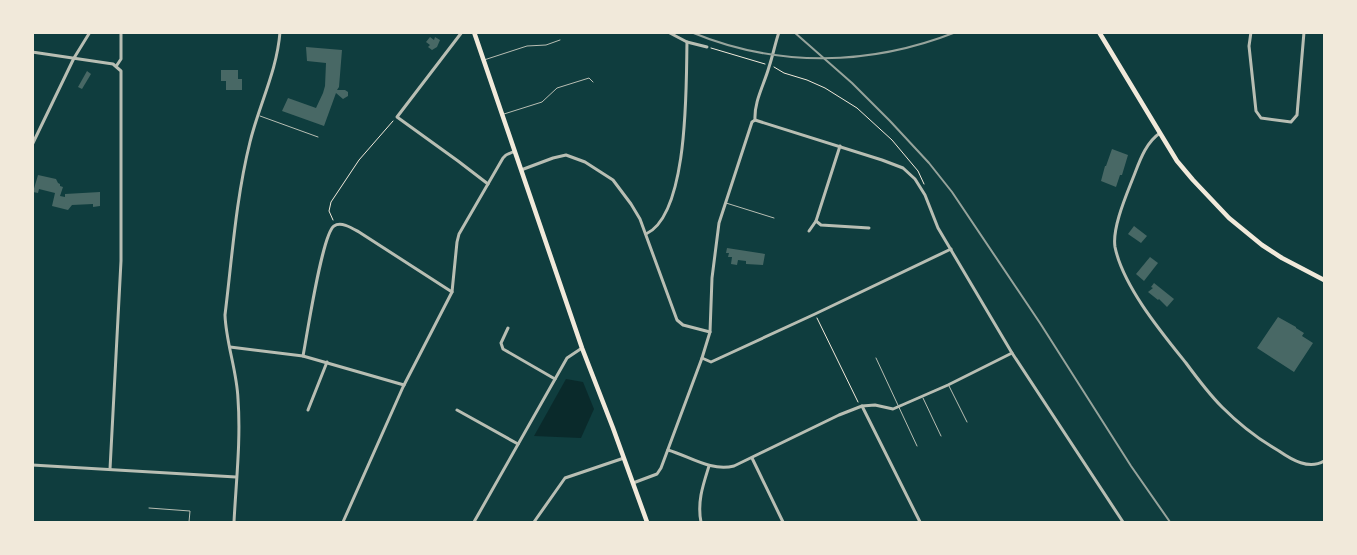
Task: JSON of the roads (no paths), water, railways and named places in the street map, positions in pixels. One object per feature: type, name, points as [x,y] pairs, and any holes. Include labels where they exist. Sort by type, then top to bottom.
[{"type":"main road","points":[[1100,32],[1160,134],[1177,161],[1193,180],[1229,218],[1262,245],[1324,280]]},
{"type":"main road","points":[[474,33],[582,348],[647,522]]},
{"type":"street","points":[[32,145],[35,135],[74,58],[90,32]]},
{"type":"street","points":[[117,65],[121,59],[121,32]]},
{"type":"street","points":[[234,522],[237,376],[225,315],[244,166],[258,115],[274,69],[280,32]]},
{"type":"street","points":[[462,32],[397,117],[488,184]]},
{"type":"street","points":[[668,32],[687,42],[707,47]]},
{"type":"street","points":[[634,483],[657,474],[661,468],[702,358],[710,332],[712,278],[719,223],[752,122],[755,120],[754,109],[770,65],[773,48],[779,32]]},
{"type":"street","points":[[1251,32],[1249,46],[1256,111],[1261,118],[1291,122],[1297,115],[1304,32]]},
{"type":"street","points":[[646,234],[653,231],[666,214],[678,172],[686,107],[687,42]]},
{"type":"street","points":[[32,52],[117,65],[121,71],[121,261],[110,469]]},
{"type":"street","points":[[755,120],[882,160],[903,168],[915,180],[921,188],[938,228],[1012,354],[1123,522]]},
{"type":"street","points":[[1160,134],[1154,137],[1143,153],[1121,211],[1115,246],[1124,274],[1171,345],[1211,395],[1236,420],[1266,444],[1294,460],[1308,464],[1324,461]]},
{"type":"street","points":[[809,231],[816,221],[840,146]]},
{"type":"street","points":[[343,522],[404,385],[452,292],[459,234],[506,155],[515,151]]},
{"type":"street","points":[[522,170],[553,158],[566,156],[585,162],[605,174],[616,184],[636,212],[646,234],[677,320],[683,325],[710,332]]},
{"type":"street","points":[[816,221],[821,225],[868,228]]},
{"type":"street","points":[[303,356],[323,252],[331,228],[335,225],[345,225],[359,232],[452,292]]},
{"type":"street","points":[[702,358],[711,362],[950,249]]},
{"type":"street","points":[[508,328],[501,342],[503,349],[555,380]]},
{"type":"street","points":[[230,346],[303,356],[404,385]]},
{"type":"street","points":[[474,522],[567,358],[582,348]]},
{"type":"street","points":[[668,450],[710,466],[725,469],[752,458],[824,421],[862,406],[898,407],[948,386],[1012,354]]},
{"type":"street","points":[[308,410],[327,362]]},
{"type":"street","points":[[862,406],[920,522]]},
{"type":"street","points":[[458,410],[518,444]]},
{"type":"street","points":[[534,522],[565,478],[624,458]]},
{"type":"street","points":[[752,458],[783,522]]},
{"type":"street","points":[[32,465],[236,476]]},
{"type":"street","points":[[701,522],[699,504],[701,489],[710,466]]},
{"type":"lane","points":[[484,60],[527,46],[546,45],[560,40]]},
{"type":"lane","points":[[503,114],[542,102],[558,88],[589,78],[593,82]]},
{"type":"lane","points":[[258,115],[318,137]]},
{"type":"lane","points":[[725,203],[774,218]]},
{"type":"lane","points":[[876,358],[917,446]]},
{"type":"lane","points":[[948,386],[967,422]]},
{"type":"lane","points":[[922,397],[941,436]]},
{"type":"lane","points":[[149,508],[190,511],[189,522]]},
{"type":"water","points":[[566,379],[583,382],[594,409],[581,438],[534,436]]},
{"type":"railway","points":[[691,32],[724,44],[757,52],[790,57],[824,58],[890,51],[956,32]]},
{"type":"railway","points":[[794,32],[852,83],[890,121],[929,163],[952,192],[1040,323],[1131,466],[1170,522]]}]
